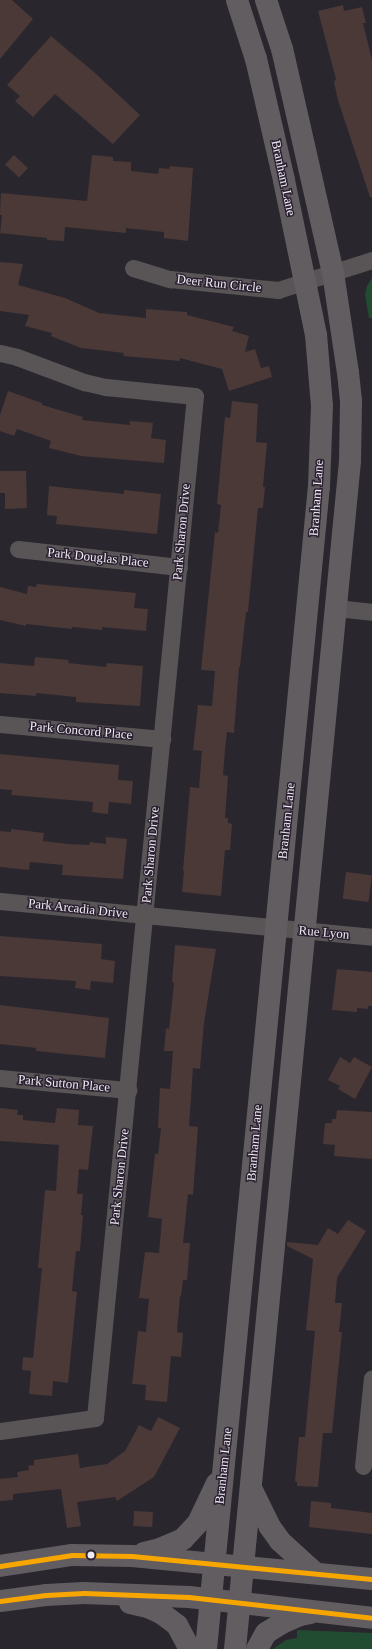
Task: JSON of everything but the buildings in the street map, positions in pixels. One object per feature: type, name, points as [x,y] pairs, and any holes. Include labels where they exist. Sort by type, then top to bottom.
[{"type":"main road","name":"Branham Lane","points":[[206,1649],[319,487],[322,406],[316,335],[305,281],[256,59],[237,0]]},
{"type":"main road","name":"Branham Lane","points":[[235,1649],[350,461],[351,400],[333,273],[282,49],[266,0]]},
{"type":"main road","points":[[132,1556],[160,1549],[183,1539],[198,1523],[223,1472]]},
{"type":"main road","points":[[251,1488],[270,1527],[280,1541],[315,1573]]},
{"type":"main road","points":[[0,1566],[72,1555],[132,1556],[372,1579]]},
{"type":"main road","points":[[84,1593],[148,1607],[161,1613],[178,1625],[190,1649]]},
{"type":"main road","points":[[0,1601],[46,1595],[84,1593],[211,1599],[372,1618]]},
{"type":"main road","points":[[257,1649],[266,1633],[282,1623],[300,1615],[317,1611]]},
{"type":"street","name":"Deer Run Circle","points":[[133,268],[170,279],[278,290],[372,260]]},
{"type":"street","name":"Park Sharon Drive","points":[[0,353],[17,357],[84,382],[106,387],[195,396],[95,1418],[0,1431]]},
{"type":"street","name":"Park Douglas Place","points":[[18,549],[179,568]]},
{"type":"street","points":[[336,608],[372,612]]},
{"type":"street","name":"Park Concord Place","points":[[0,724],[162,739]]},
{"type":"street","name":"Park Arcadia Drive","points":[[0,901],[276,928]]},
{"type":"street","name":"Rue Lyon","points":[[276,928],[372,937]]},
{"type":"street","name":"Park Sutton Place","points":[[0,1078],[128,1090]]},
{"type":"street","points":[[363,1466],[370,1421],[372,1378]]},
{"type":"green space","points":[[372,278],[372,318],[369,318],[365,295],[367,286]]},
{"type":"green space","points":[[297,1630],[372,1633],[372,1649],[273,1649],[286,1640],[297,1638]]},
{"type":"transit line","points":[[0,1566],[72,1555],[132,1556],[372,1579]]},
{"type":"transit line","points":[[0,1601],[46,1595],[84,1593],[189,1597],[372,1618]]}]
